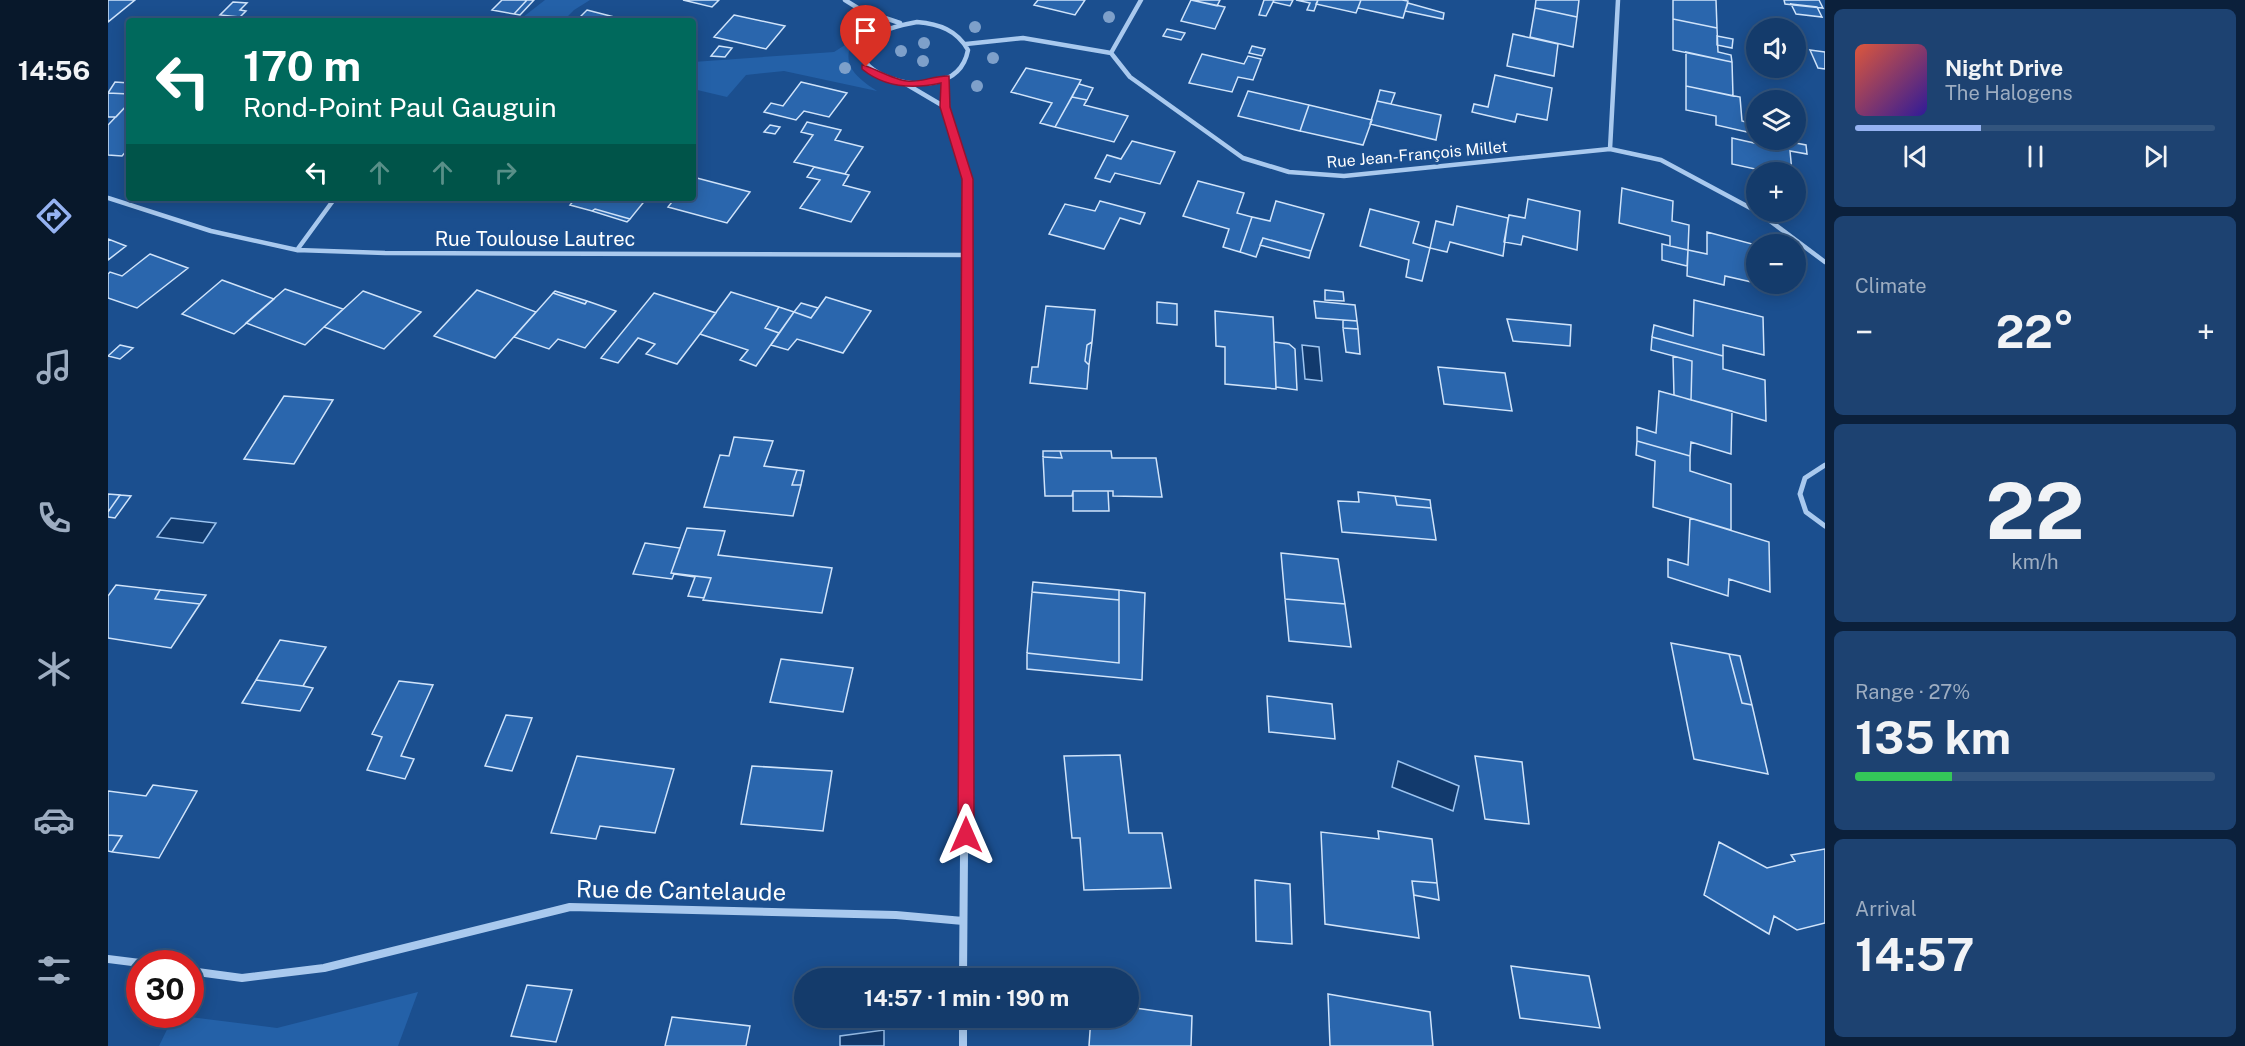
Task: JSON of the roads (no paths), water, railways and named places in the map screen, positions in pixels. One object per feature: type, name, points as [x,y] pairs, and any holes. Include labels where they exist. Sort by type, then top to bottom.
[{"type":"street","points":[[845,0],[861,10],[901,23]]},
{"type":"street","points":[[966,44],[1001,37],[1030,37],[1111,53],[1141,0]]},
{"type":"street","points":[[1610,149],[1618,0]]},
{"type":"street","points":[[861,10],[873,33]]},
{"type":"street","points":[[906,84],[923,84],[946,78],[962,67],[967,59],[966,44],[957,33],[946,27],[917,22],[901,23],[873,33],[861,48],[861,58],[866,67],[876,75],[906,84],[945,107]]},
{"type":"street","name":"Rue Jean-François Millet","points":[[1111,53],[1130,77],[1243,158],[1289,172],[1344,176],[1610,149],[1661,160],[1746,205]]},
{"type":"street","points":[[946,78],[945,107],[968,179],[966,857],[963,968]]},
{"type":"street","name":"Rue Toulouse Lautrec","points":[[108,198],[211,231],[297,250],[385,254],[969,255]]},
{"type":"street","points":[[297,250],[333,201]]},
{"type":"street","name":"Rue Jean-François Millet","points":[[1772,222],[1825,262]]},
{"type":"street","points":[[1825,465],[1812,469],[1801,481],[1798,494],[1805,508],[1825,526]]},
{"type":"street","name":"Rue de Cantelaude","points":[[204,972],[242,978],[324,968],[570,907],[896,915],[963,921]]},
{"type":"street","points":[[108,958],[126,961]]},
{"type":"street","points":[[963,1028],[963,1046]]}]
